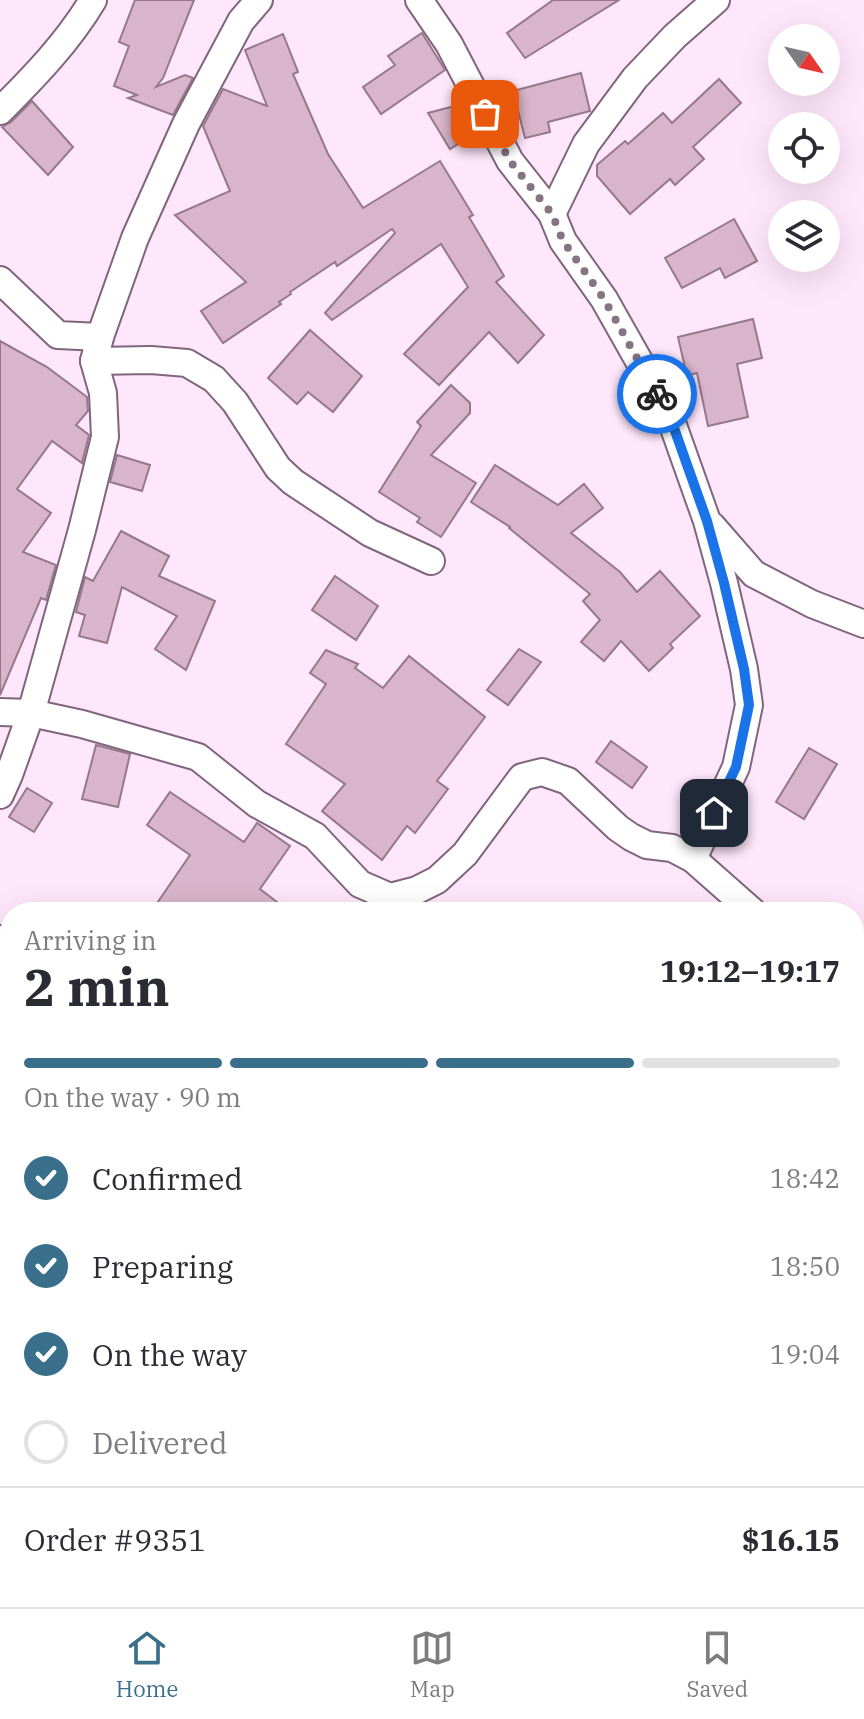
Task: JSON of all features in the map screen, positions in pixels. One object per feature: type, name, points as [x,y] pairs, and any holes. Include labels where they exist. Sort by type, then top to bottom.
[{"type":"street","points":[[0,111],[37,74],[79,24],[93,0]]},
{"type":"street","points":[[0,795],[31,713],[105,437],[97,349],[135,238],[186,124],[241,21],[259,0]]},
{"type":"street","points":[[419,0],[449,44],[510,161],[552,214],[563,241],[604,299],[669,414],[707,521],[744,669],[749,705],[736,767],[693,859]]},
{"type":"street","points":[[552,214],[586,144],[635,78],[675,36],[716,0]]},
{"type":"street","points":[[0,280],[58,335],[97,349],[151,360],[187,363],[214,379],[235,402],[278,468],[293,482],[370,533],[431,561]]},
{"type":"street","points":[[707,521],[754,574],[812,604],[864,624]]},
{"type":"street","points":[[0,712],[31,713],[82,724],[198,757],[257,804],[315,836],[360,884],[390,897],[416,901],[465,854],[522,777],[542,772],[568,781],[631,837],[647,845],[672,848],[693,859],[742,902]]},
{"type":"building","points":[[135,0],[194,0],[163,78],[156,87],[185,75],[193,78],[173,115],[128,98],[137,95],[114,86],[129,46],[119,42]]},
{"type":"building","points":[[553,0],[619,0],[525,58],[507,33]]},
{"type":"building","points":[[422,33],[445,70],[381,114],[363,87],[395,65],[388,56]]},
{"type":"building","points":[[283,34],[298,72],[293,74],[328,154],[363,208],[440,161],[473,215],[469,217],[504,276],[496,282],[544,335],[518,363],[489,332],[439,385],[404,354],[468,287],[441,244],[332,320],[325,313],[395,233],[392,229],[337,266],[335,262],[290,292],[279,302],[281,304],[223,343],[201,311],[246,282],[175,215],[230,191],[203,126],[223,89],[267,106],[245,50]]},
{"type":"building","points":[[581,73],[590,111],[548,122],[550,132],[525,138],[513,91]]},
{"type":"building","points":[[719,79],[741,103],[693,147],[704,159],[675,185],[670,179],[630,214],[597,176],[597,165],[625,141],[628,144],[663,113],[672,123]]},
{"type":"building","points":[[32,101],[73,147],[48,175],[2,127]]},
{"type":"building","points":[[459,105],[476,133],[450,149],[428,113]]},
{"type":"building","points":[[734,219],[757,261],[725,278],[720,268],[682,288],[665,258]]},
{"type":"building","points":[[753,319],[762,358],[737,364],[748,417],[708,426],[697,373],[687,376],[678,337]]},
{"type":"building","points":[[310,330],[362,376],[333,412],[308,392],[297,404],[268,378]]},
{"type":"building","points":[[0,341],[47,367],[87,397],[88,411],[76,425],[89,435],[82,463],[52,441],[17,489],[51,513],[23,552],[56,565],[46,600],[41,598],[0,695]]},
{"type":"building","points":[[451,385],[470,403],[470,413],[431,455],[476,483],[441,537],[417,522],[420,518],[379,492],[421,426],[417,422]]},
{"type":"building","points":[[117,455],[150,465],[142,491],[110,482]]},
{"type":"building","points":[[495,465],[558,505],[584,484],[603,508],[571,533],[620,572],[637,592],[660,571],[700,616],[670,644],[673,648],[649,671],[621,641],[604,661],[581,642],[600,620],[583,601],[590,594],[510,527],[471,502]]},
{"type":"building","points":[[121,531],[169,556],[159,576],[215,601],[186,670],[155,649],[177,616],[122,587],[107,643],[79,636],[85,615],[76,612],[85,577],[93,581]]},
{"type":"building","points":[[335,576],[378,606],[356,640],[312,610]]},
{"type":"building","points":[[519,649],[541,662],[508,705],[487,690]]},
{"type":"building","points":[[326,650],[358,664],[355,668],[383,688],[409,656],[485,717],[437,781],[448,789],[415,833],[407,826],[382,860],[322,811],[345,784],[286,744],[326,684],[310,673]]},
{"type":"building","points":[[611,741],[647,767],[632,788],[596,762]]},
{"type":"building","points":[[96,745],[130,754],[118,807],[82,799]]},
{"type":"building","points":[[809,748],[837,764],[804,819],[776,802]]},
{"type":"building","points":[[27,788],[52,803],[34,832],[9,817]]},
{"type":"building","points":[[170,792],[244,842],[257,823],[290,846],[260,889],[277,902],[158,902],[190,855],[147,825]]},
{"type":"way so far","points":[[485,114],[510,161],[552,214],[563,241],[604,299],[657,394]]},
{"type":"route","points":[[657,394],[669,414],[707,521],[744,669],[749,705],[736,767],[714,813]]}]
